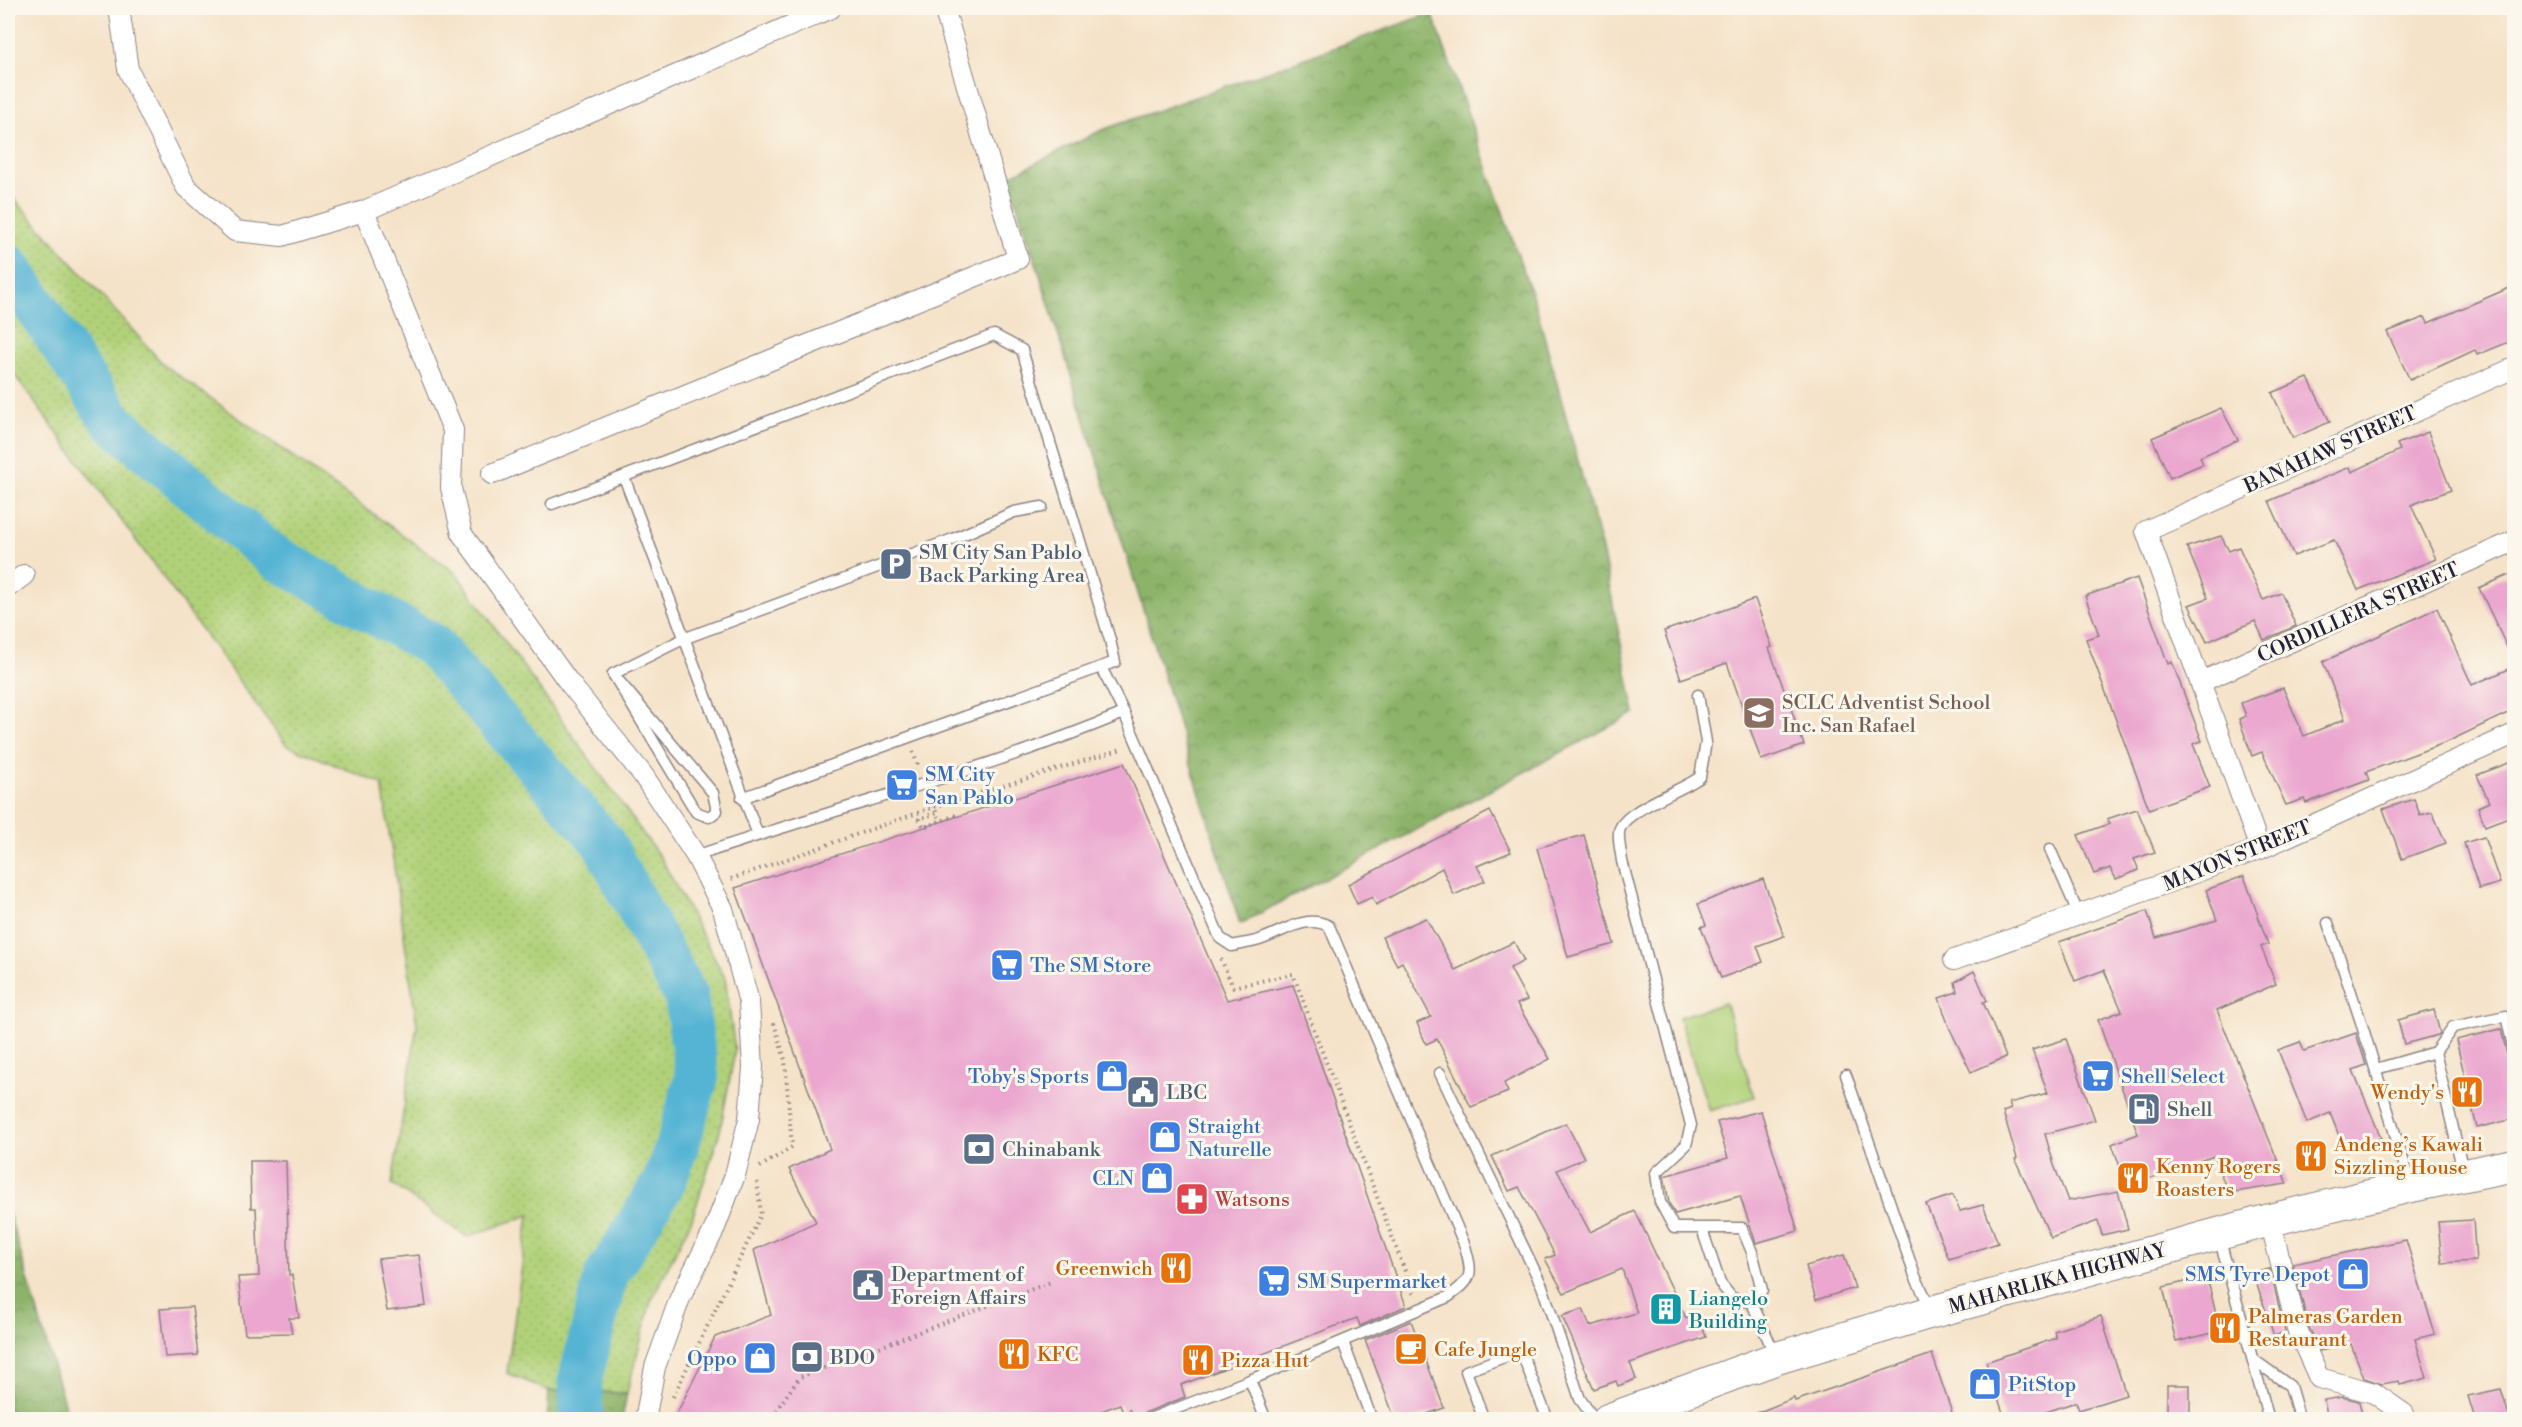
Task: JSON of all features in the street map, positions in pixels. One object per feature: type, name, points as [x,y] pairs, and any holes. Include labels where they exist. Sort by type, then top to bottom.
[{"type":"main road","name":"MAHARLIKA HIGHWAY","points":[[1608,1419],[1776,1358],[1932,1312],[2271,1220],[2411,1186],[2514,1165]]},
{"type":"street","points":[[119,8],[128,69],[186,187],[235,231],[282,236],[364,212],[831,8]]},
{"type":"street","points":[[492,474],[1017,259],[944,8]]},
{"type":"street","points":[[364,212],[453,430],[451,488],[462,534],[567,680],[643,775],[696,856],[723,909],[749,1002],[753,1067],[749,1119],[735,1175],[714,1230],[680,1298],[656,1367],[645,1419]]},
{"type":"street","name":"BANAHAW STREET","points":[[2201,682],[2146,531],[2514,368]]},
{"type":"street","name":"CORDILLERA STREET","points":[[2201,682],[2514,542]]},
{"type":"street","points":[[8,587],[24,575]]},
{"type":"street","points":[[2201,682],[2260,849]]},
{"type":"street","name":"MAYON STREET","points":[[1954,960],[2260,849],[2514,734]]},
{"type":"street","points":[[2271,1220],[2297,1329],[2319,1378],[2374,1393],[2404,1414],[2406,1419]]},
{"type":"lane","points":[[552,504],[994,335],[1022,350],[1115,662],[742,798]]},
{"type":"lane","points":[[624,477],[682,639],[758,835]]},
{"type":"lane","points":[[613,674],[682,639],[953,539],[1014,512],[1042,507]]},
{"type":"lane","points":[[1101,667],[1124,713],[1220,938],[1232,945],[1257,941],[1300,923],[1318,920],[1329,926],[1465,1246],[1471,1270],[1466,1284],[1448,1297],[1250,1380],[1147,1419]]},
{"type":"lane","points":[[613,674],[714,793],[717,811],[709,817],[696,812],[613,674]]},
{"type":"lane","points":[[1698,695],[1706,742],[1700,777],[1687,787],[1628,816],[1619,830],[1622,861],[1692,1125],[1686,1145],[1656,1173],[1660,1202],[1674,1228],[1702,1229],[1723,1226],[1742,1228],[1752,1252],[1762,1290],[1752,1303]]},
{"type":"lane","points":[[696,856],[925,784],[1084,730],[1124,713]]},
{"type":"lane","points":[[2050,849],[2079,915]]},
{"type":"lane","points":[[2328,923],[2376,1069],[2411,1186]]},
{"type":"lane","points":[[2376,1069],[2435,1052],[2453,1027],[2506,1016],[2514,1050]]},
{"type":"lane","points":[[2435,1052],[2464,1175]]},
{"type":"lane","points":[[1440,1073],[1542,1286],[1580,1399],[1595,1419]]},
{"type":"lane","points":[[1846,1075],[1915,1276],[1932,1312]]},
{"type":"lane","points":[[1702,1229],[1720,1283],[1732,1298],[1752,1303]]},
{"type":"lane","points":[[2218,1234],[2269,1419]]},
{"type":"lane","points":[[1752,1303],[1776,1358]]},
{"type":"lane","points":[[1343,1342],[1372,1419]]},
{"type":"lane","points":[[1484,1419],[1466,1371],[1521,1351],[1548,1419]]},
{"type":"lane","points":[[2254,1360],[2290,1386],[2300,1419]]},
{"type":"lane","points":[[1250,1380],[1266,1419]]},
{"type":"path","points":[[730,890],[727,880],[934,807],[1126,748]]},
{"type":"path","points":[[940,821],[936,813],[919,819],[924,827],[959,814]]},
{"type":"path","points":[[1219,954],[1233,987],[1293,974],[1417,1303]]},
{"type":"path","points":[[671,1401],[761,1215],[756,1169],[792,1147],[785,1059],[771,1017]]},
{"type":"path","points":[[769,1419],[800,1377],[1051,1282]]},
{"type":"path","points":[[1107,1419],[1141,1406]]},
{"type":"green space","points":[[1432,13],[1536,306],[1602,550],[1635,713],[1240,924],[1008,177],[1102,130]]},
{"type":"green space","points":[[8,192],[164,365],[456,573],[662,860],[725,978],[735,1051],[720,1131],[692,1219],[651,1301],[627,1393],[549,1391],[507,1373],[529,1215],[467,1237],[392,1184],[417,1025],[382,784],[286,745],[8,366]]},
{"type":"green space","points":[[1725,1003],[1754,1097],[1709,1111],[1679,1017]]},
{"type":"green space","points":[[8,1210],[67,1414],[69,1419],[8,1419]]},
{"type":"green space","points":[[549,1391],[627,1393],[622,1419],[547,1419]]},
{"type":"building","points":[[2514,286],[2514,340],[2477,355],[2475,350],[2410,380],[2387,332],[2425,317],[2428,323]]},
{"type":"building","points":[[2308,378],[2330,422],[2293,438],[2272,393]]},
{"type":"building","points":[[2221,408],[2238,440],[2200,457],[2203,464],[2170,478],[2152,438]]},
{"type":"building","points":[[2428,432],[2451,490],[2411,505],[2436,559],[2358,590],[2334,540],[2294,556],[2269,501],[2350,467],[2352,472],[2400,450],[2397,444]]},
{"type":"building","points":[[2221,536],[2229,551],[2239,547],[2263,600],[2281,593],[2296,626],[2264,640],[2255,621],[2207,642],[2189,605],[2208,598],[2187,547]]},
{"type":"building","points":[[2514,573],[2514,662],[2479,588]]},
{"type":"building","points":[[2137,578],[2168,664],[2172,662],[2202,741],[2193,744],[2210,787],[2149,809],[2086,639],[2099,635],[2085,596]]},
{"type":"building","points":[[1755,599],[1772,647],[1769,648],[1804,745],[1761,760],[1727,663],[1681,679],[1664,631]]},
{"type":"building","points":[[2437,608],[2472,685],[2514,667],[2514,710],[2447,742],[2366,772],[2369,780],[2306,803],[2304,799],[2286,805],[2262,752],[2252,756],[2239,719],[2246,716],[2241,703],[2283,688],[2304,736],[2345,719],[2323,662]]},
{"type":"building","points":[[2514,761],[2514,815],[2485,826],[2478,807],[2489,802],[2477,775]]},
{"type":"building","points":[[1124,763],[1227,1000],[1293,985],[1406,1306],[1360,1326],[1357,1318],[1181,1385],[1185,1397],[1144,1413],[1140,1419],[1125,1419],[1120,1404],[1080,1419],[674,1419],[715,1337],[771,1315],[754,1250],[816,1222],[789,1169],[830,1149],[735,888]]},
{"type":"building","points":[[2414,799],[2420,815],[2432,812],[2446,843],[2402,859],[2383,809]]},
{"type":"building","points":[[2137,809],[2155,852],[2134,859],[2139,870],[2116,879],[2110,868],[2094,874],[2078,835],[2109,824],[2107,819]]},
{"type":"building","points":[[1490,811],[1511,852],[1477,866],[1485,881],[1454,895],[1442,868],[1376,905],[1372,897],[1357,904],[1348,884]]},
{"type":"building","points":[[1584,835],[1614,944],[1568,957],[1537,848]]},
{"type":"building","points":[[2484,837],[2500,883],[2479,889],[2464,843]]},
{"type":"building","points":[[2244,876],[2268,944],[2261,947],[2276,984],[2217,1010],[2287,1184],[2228,1193],[2214,1156],[2145,1180],[2147,1186],[2129,1192],[2112,1144],[2138,1134],[2098,1020],[2122,1011],[2104,970],[2075,981],[2059,942],[2147,911],[2156,938],[2217,920],[2206,890]]},
{"type":"building","points":[[1763,879],[1784,936],[1757,946],[1763,962],[1721,978],[1701,927],[1706,925],[1698,904]]},
{"type":"building","points":[[1426,918],[1455,970],[1514,942],[1524,961],[1510,968],[1527,1000],[1517,1004],[1550,1059],[1504,1083],[1508,1092],[1471,1107],[1437,1039],[1426,1044],[1417,1023],[1431,1017],[1402,962],[1397,965],[1382,937]]},
{"type":"building","points":[[1974,971],[1987,1001],[1983,1002],[2006,1057],[1971,1072],[1949,1027],[1939,998],[1957,992],[1955,982]]},
{"type":"building","points":[[2434,1010],[2440,1033],[2404,1044],[2398,1020]]},
{"type":"building","points":[[2501,1029],[2514,1083],[2514,1119],[2477,1128],[2456,1040]]},
{"type":"building","points":[[2356,1033],[2366,1065],[2353,1070],[2381,1138],[2345,1151],[2330,1113],[2307,1123],[2278,1050],[2300,1042],[2304,1051]]},
{"type":"building","points":[[2066,1039],[2095,1120],[2045,1134],[2054,1165],[2068,1201],[2118,1191],[2128,1229],[2102,1235],[2098,1221],[2051,1238],[2015,1159],[2017,1158],[2003,1112],[2011,1109],[2009,1103],[2048,1093],[2032,1050]]},
{"type":"building","points":[[1761,1111],[1798,1231],[1756,1243],[1740,1196],[1675,1214],[1669,1203],[1664,1176],[1728,1158],[1717,1122]]},
{"type":"building","points":[[1566,1123],[1584,1158],[1557,1170],[1590,1232],[1635,1211],[1686,1318],[1698,1313],[1706,1337],[1630,1363],[1636,1379],[1618,1386],[1616,1381],[1594,1389],[1562,1316],[1583,1309],[1590,1326],[1637,1313],[1622,1269],[1564,1293],[1545,1259],[1555,1255],[1519,1187],[1509,1191],[1492,1156]]},
{"type":"building","points":[[250,1161],[286,1161],[289,1275],[292,1275],[299,1318],[289,1318],[292,1333],[245,1334],[238,1277],[259,1276],[256,1208],[251,1208]]},
{"type":"building","points":[[1953,1195],[1960,1211],[1983,1205],[1998,1243],[1949,1259],[1926,1204]]},
{"type":"building","points":[[2473,1220],[2476,1261],[2442,1263],[2438,1222]]},
{"type":"building","points":[[2406,1240],[2435,1334],[2415,1339],[2427,1378],[2400,1385],[2399,1381],[2382,1384],[2364,1378],[2351,1344],[2320,1351],[2308,1325],[2293,1264]]},
{"type":"building","points":[[419,1255],[426,1306],[387,1311],[378,1259]]},
{"type":"building","points":[[1844,1255],[1855,1288],[1816,1300],[1806,1266]]},
{"type":"building","points":[[2270,1269],[2285,1332],[2274,1336],[2253,1273]]},
{"type":"building","points":[[2207,1277],[2220,1331],[2176,1342],[2163,1287]]},
{"type":"building","points":[[192,1307],[198,1355],[165,1357],[160,1309]]},
{"type":"building","points":[[2101,1316],[2126,1395],[2079,1410],[2076,1402],[2024,1419],[2005,1419],[1986,1362],[2056,1338],[2054,1331]]},
{"type":"building","points":[[1411,1321],[1444,1408],[1413,1419],[1395,1419],[1365,1340]]},
{"type":"building","points":[[1932,1354],[1954,1419],[1742,1419],[1794,1398],[1795,1401]]},
{"type":"building","points":[[2167,1385],[2190,1385],[2190,1419],[2167,1419]]},
{"type":"building","points":[[2501,1389],[2510,1419],[2475,1419],[2468,1396]]},
{"type":"building","points":[[2342,1397],[2359,1401],[2363,1419],[2328,1419],[2324,1400]]},
{"type":"waterway","points":[[8,265],[113,422],[273,556],[432,645],[603,842],[686,997],[697,1076],[679,1140],[664,1182],[606,1276],[580,1380],[582,1420]]},
{"type":"place","name":"SM City San Pablo Back Parking Area","points":[[896,564]]},
{"type":"place","name":"SCLC Adventist School Inc. San Rafael","points":[[1759,713]]},
{"type":"place","name":"SM City San Pablo","points":[[902,785]]},
{"type":"place","name":"The SM Store","points":[[1007,965]]},
{"type":"place","name":"Toby's Sports","points":[[1112,1076]]},
{"type":"place","name":"Shell Select","points":[[2098,1076]]},
{"type":"place","name":"LBC","points":[[1143,1092]]},
{"type":"place","name":"Wendy's","points":[[2467,1092]]},
{"type":"place","name":"Shell","points":[[2144,1109]]},
{"type":"place","name":"Straight Naturelle","points":[[1165,1137]]},
{"type":"place","name":"Chinabank","points":[[979,1149]]},
{"type":"place","name":"Andeng’s Kawali Sizzling House","points":[[2311,1156]]},
{"type":"place","name":"CLN","points":[[1157,1178]]},
{"type":"place","name":"Kenny Rogers Roasters","points":[[2133,1178]]},
{"type":"place","name":"Watsons","points":[[1192,1199]]},
{"type":"place","name":"Greenwich","points":[[1176,1268]]},
{"type":"place","name":"SMS Tyre Depot","points":[[2353,1274]]},
{"type":"place","name":"SM Supermarket","points":[[1274,1281]]},
{"type":"place","name":"Department of Foreign Affairs","points":[[868,1285]]},
{"type":"place","name":"Liangelo Building","points":[[1666,1309]]},
{"type":"place","name":"Palmeras Garden Restaurant","points":[[2225,1328]]},
{"type":"place","name":"Cafe Jungle","points":[[1411,1349]]},
{"type":"place","name":"KFC","points":[[1014,1354]]},
{"type":"place","name":"BDO","points":[[807,1357]]},
{"type":"place","name":"Oppo","points":[[760,1358]]},
{"type":"place","name":"Pizza Hut","points":[[1198,1360]]},
{"type":"place","name":"PitStop","points":[[1985,1384]]}]
